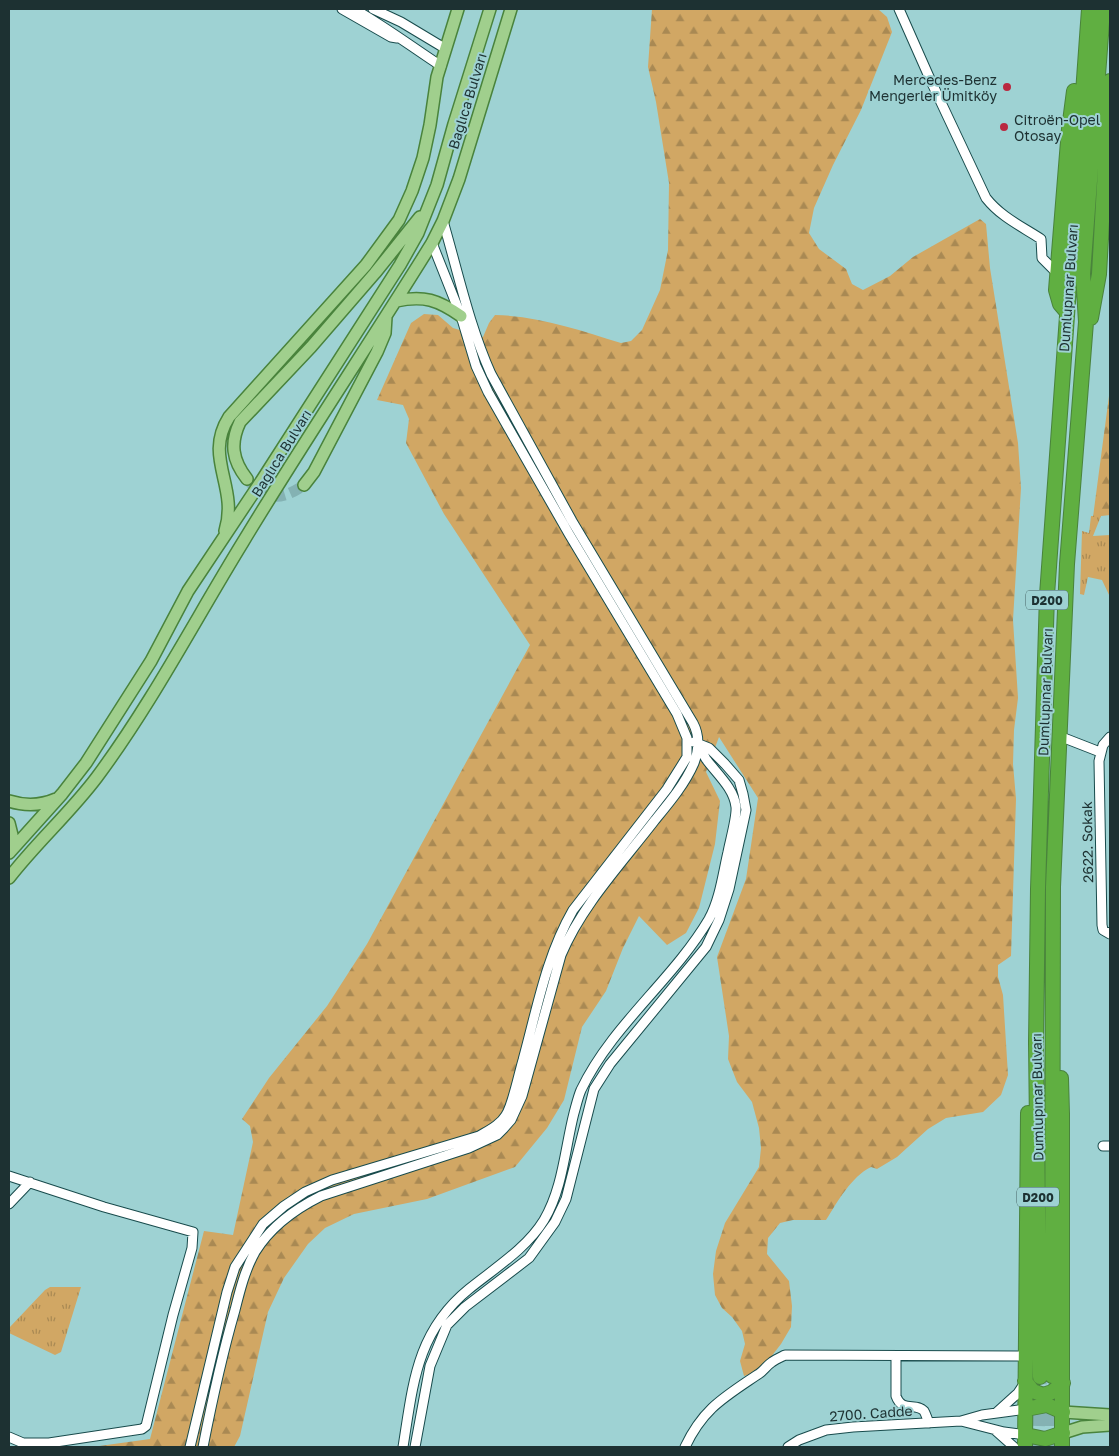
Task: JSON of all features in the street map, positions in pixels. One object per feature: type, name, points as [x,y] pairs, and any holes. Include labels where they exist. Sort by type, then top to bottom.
[{"type":"highway","points":[[1070,274],[1069,129],[1076,77],[1081,9]]},
{"type":"highway","name":"Dumlupınar Bulvarı","points":[[1051,1379],[1062,1114],[1058,1036],[1052,1017],[1053,887],[1067,564],[1086,322],[1070,274],[1089,9]]},
{"type":"highway","name":"Dumlupınar Bulvarı","points":[[1051,1379],[1036,1017],[1047,595],[1066,311],[1103,9]]},
{"type":"highway","points":[[1084,366],[1099,274],[1110,81]]},
{"type":"highway","points":[[1036,1017],[1029,1063],[1026,1441],[1045,1439],[1062,1433]]},
{"type":"highway","points":[[1025,1381],[1033,1391],[1043,1396],[1052,1392],[1051,1379]]},
{"type":"highway","points":[[1051,1379],[1062,1412],[1062,1447]]},
{"type":"highway","points":[[1026,1409],[1047,1405],[1062,1412]]},
{"type":"main road","points":[[221,542],[227,525],[229,508],[228,491],[218,445],[225,424],[229,416],[366,265],[399,220],[418,174],[427,141],[435,84],[458,9]]},
{"type":"main road","name":"Bağlıca Bulvarı","points":[[9,853],[60,797],[86,762],[151,661],[188,591],[400,265],[418,233],[437,185],[490,9]]},
{"type":"main road","name":"Bağlıca Bulvarı","points":[[9,878],[26,857],[74,808],[98,777],[133,725],[244,540],[432,243],[443,221],[459,179],[511,9]]},
{"type":"main road","points":[[247,479],[236,462],[233,446],[234,434],[240,422],[311,347],[375,273],[429,206]]},
{"type":"main road","points":[[375,273],[384,242]]},
{"type":"main road","points":[[396,301],[409,298],[429,299],[445,305],[460,316]]},
{"type":"main road","points":[[304,484],[314,472],[377,352],[385,333],[386,317]]},
{"type":"main road","points":[[9,801],[24,805],[36,805],[60,797]]},
{"type":"main road","points":[[9,823],[12,835],[9,853]]},
{"type":"main road","points":[[1062,1412],[1110,1415]]},
{"type":"main road","points":[[1062,1433],[1082,1427],[1110,1425]]},
{"type":"street","points":[[342,9],[391,37],[399,39]]},
{"type":"street","points":[[354,9],[384,26],[399,39],[441,66]]},
{"type":"street","points":[[373,9],[401,22]]},
{"type":"street","points":[[383,9],[446,49]]},
{"type":"street","points":[[899,9],[930,80],[986,198],[995,209],[1016,225],[1041,239],[1042,258],[1070,274]]},
{"type":"street","points":[[384,26],[389,17]]},
{"type":"street","points":[[202,1447],[229,1331],[246,1271],[264,1240],[281,1221],[299,1207],[321,1196],[469,1148],[497,1135],[512,1120],[522,1096],[561,955],[570,934],[584,912],[678,791],[694,763],[698,744],[696,729],[572,521],[490,374],[481,353],[443,221]]},
{"type":"street","points":[[190,1447],[227,1292],[235,1267],[263,1224],[284,1206],[305,1192],[332,1180],[479,1136],[495,1126],[506,1115],[515,1089],[544,975],[563,927],[572,910],[667,789],[687,757],[687,738],[677,714],[569,534],[488,392],[476,366],[460,316],[432,243]]},
{"type":"street","points":[[1060,736],[1100,752],[1110,737]]},
{"type":"street","points":[[415,1447],[430,1366],[447,1325],[465,1307],[528,1258],[554,1222],[566,1199],[583,1125],[594,1089],[610,1064],[706,946],[719,920],[729,889],[746,810],[739,780],[709,748],[687,738]]},
{"type":"street","points":[[403,1447],[414,1379],[424,1345],[433,1328],[454,1303],[528,1240],[544,1221],[556,1197],[580,1092],[598,1058],[668,974],[710,917],[720,887],[736,807],[727,784],[705,758],[698,744]]},
{"type":"street","name":"2622. Sokak","points":[[1100,752],[1107,932]]},
{"type":"street","points":[[9,1176],[104,1207],[193,1232],[194,1236],[146,1426],[142,1429],[49,1445],[23,1443],[9,1437]]},
{"type":"street","points":[[9,1204],[30,1182]]},
{"type":"street","points":[[685,1447],[694,1428],[715,1404],[759,1374],[772,1362],[785,1355],[1026,1356]]},
{"type":"street","points":[[896,1356],[896,1396],[898,1401],[904,1406],[921,1409],[925,1412],[929,1423]]},
{"type":"street","points":[[996,1412],[1018,1393],[1025,1381]]},
{"type":"street","name":"2700. Cadde","points":[[788,1447],[799,1440],[826,1430],[960,1421],[996,1412],[1026,1409]]},
{"type":"street","name":"2700. Cadde","points":[[960,1421],[994,1429],[1026,1441]]},
{"type":"street","points":[[994,1429],[1014,1447]]},
{"type":"green space","points":[[652,9],[878,9],[887,17],[892,32],[861,110],[814,208],[809,233],[819,249],[846,269],[852,284],[863,290],[890,276],[913,257],[980,219],[986,224],[990,268],[1018,443],[1021,488],[1013,620],[1018,698],[1014,730],[1013,764],[1016,799],[1011,956],[998,965],[998,977],[1003,995],[1008,1075],[1001,1095],[983,1112],[946,1118],[928,1129],[897,1157],[877,1169],[871,1167],[864,1171],[851,1183],[826,1220],[793,1220],[780,1223],[768,1238],[767,1254],[789,1281],[792,1306],[791,1327],[781,1344],[760,1371],[744,1376],[740,1361],[745,1344],[742,1331],[732,1317],[722,1308],[715,1295],[713,1274],[716,1251],[725,1223],[759,1167],[761,1148],[759,1128],[752,1102],[737,1082],[728,1059],[729,1036],[717,957],[746,879],[758,798],[719,737],[706,772],[720,801],[715,844],[699,908],[686,933],[667,945],[639,916],[623,948],[606,991],[582,1027],[564,1100],[547,1128],[515,1167],[427,1199],[354,1214],[325,1228],[308,1244],[284,1278],[268,1312],[240,1436],[234,1447],[92,1447],[150,1439],[204,1231],[233,1235],[253,1142],[250,1126],[242,1119],[269,1078],[327,1006],[367,944],[530,645],[444,514],[406,443],[409,419],[403,405],[377,400],[411,323],[424,314],[438,315],[453,328],[483,337],[495,315],[543,321],[621,343],[631,341],[642,330],[660,290],[668,250],[669,183],[656,102],[648,67]]},
{"type":"green space","points":[[1109,396],[1110,515],[1093,517]]},
{"type":"green space","points":[[1091,516],[1101,516],[1093,536],[1110,535],[1110,597],[1102,580],[1088,577],[1084,595],[1080,594],[1082,531],[1089,533]]},
{"type":"green space","points":[[50,1287],[81,1287],[61,1352],[55,1355],[9,1333],[9,1328]]},
{"type":"tunnel","points":[[247,479],[267,495],[274,496],[288,494],[304,485]]},
{"type":"tunnel","points":[[1037,1447],[1040,1377]]},
{"type":"tunnel","points":[[1051,1396],[1051,1447]]},
{"type":"place","name":"Mercedes-Benz Mengerler Ümitköy","points":[[1007,87]]},
{"type":"place","name":"Citroën-Opel Otosay","points":[[1004,127]]}]
